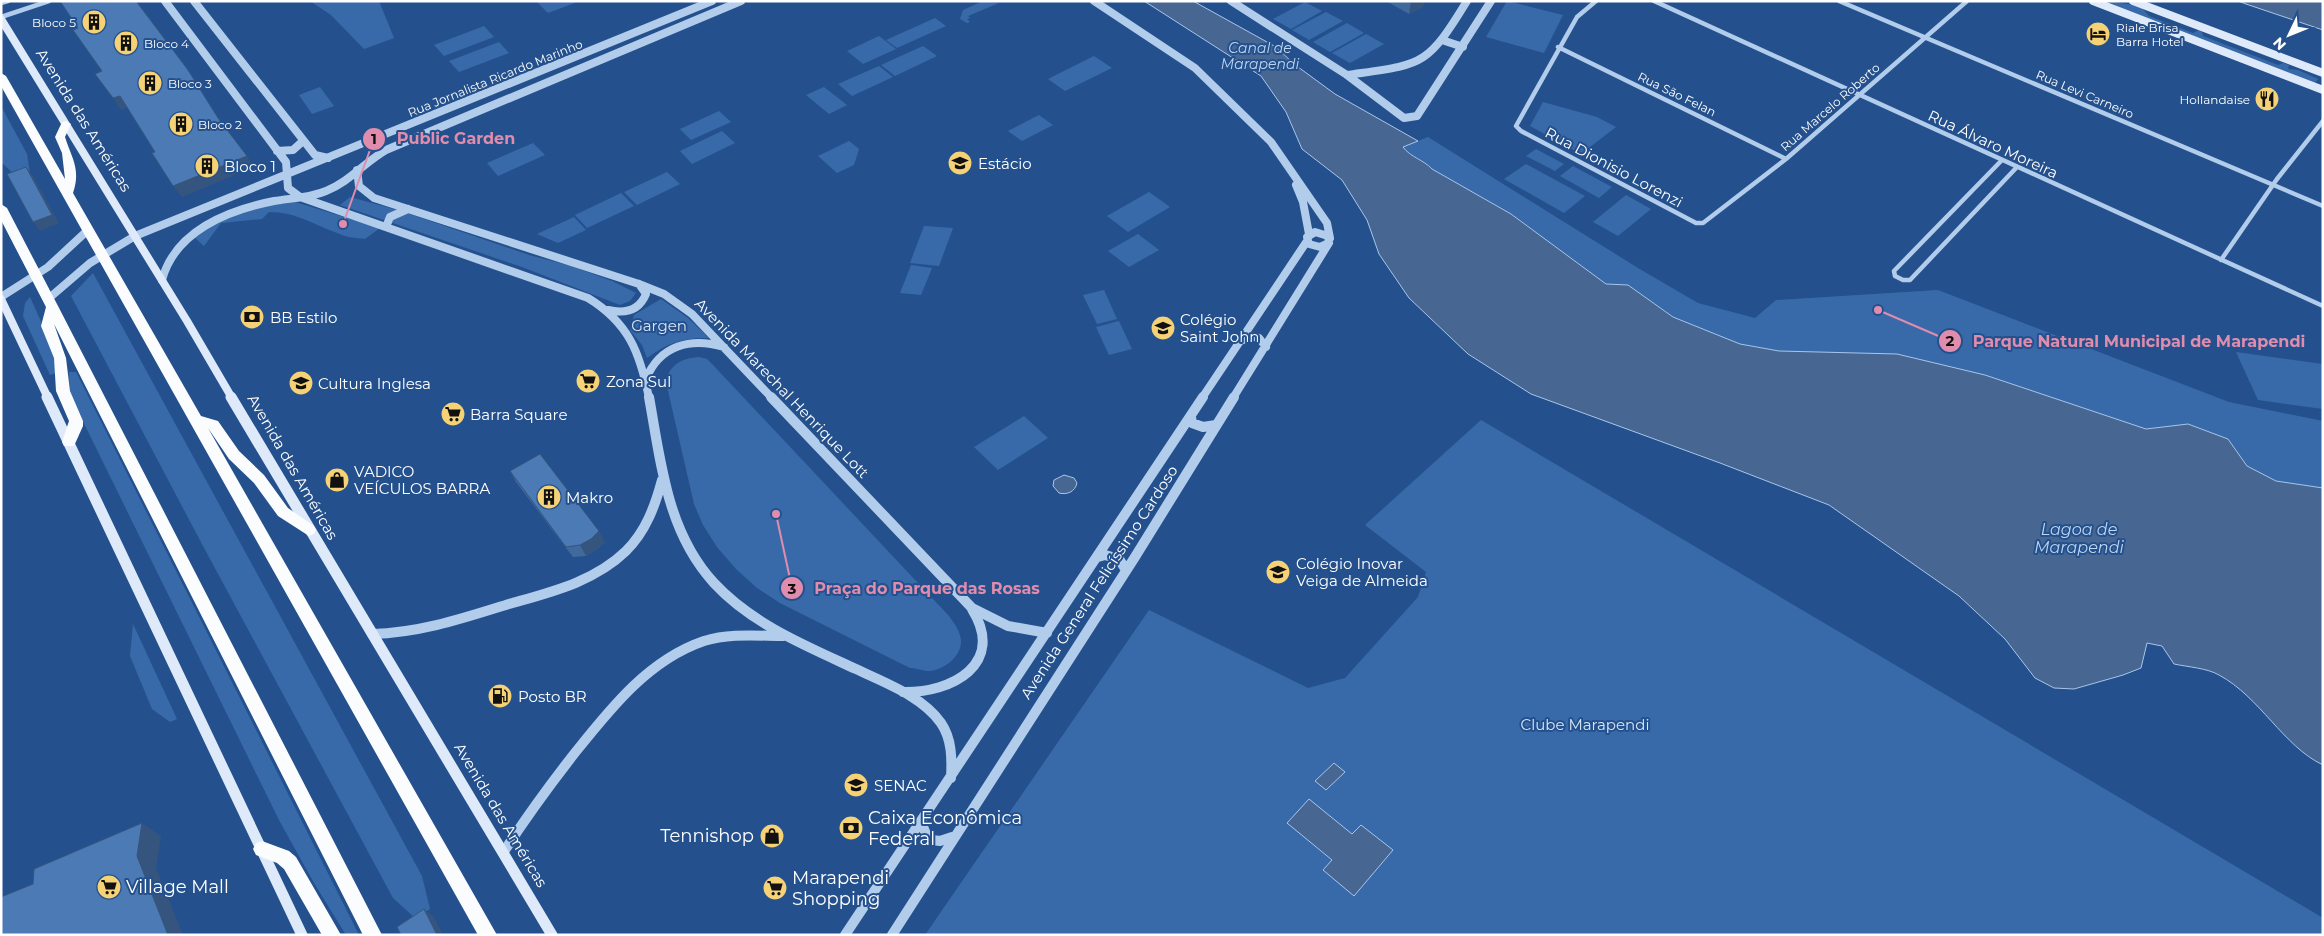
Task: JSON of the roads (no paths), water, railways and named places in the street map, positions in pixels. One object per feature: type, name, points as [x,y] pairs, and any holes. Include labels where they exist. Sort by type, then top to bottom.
[{"type":"highway","points":[[1,76],[488,935]]},
{"type":"highway","points":[[66,124],[60,137],[68,154],[68,168],[72,177],[68,193]]},
{"type":"highway","points":[[1,208],[373,935]]},
{"type":"highway","points":[[50,303],[47,326],[60,358],[63,391],[76,421],[76,426],[69,442]]},
{"type":"highway","points":[[194,419],[213,425],[234,455],[259,479],[283,512],[309,530]]},
{"type":"highway","points":[[262,849],[290,863],[332,935]]},
{"type":"main road","points":[[2093,1],[2323,90]]},
{"type":"main road","points":[[2133,1],[2323,73]]},
{"type":"main road","name":"Avenida das Américas","points":[[1,18],[162,280],[309,530],[552,935]]},
{"type":"main road","points":[[1,298],[302,935]]},
{"type":"street","points":[[1,3],[8,1]]},
{"type":"street","points":[[1,18],[49,1]]},
{"type":"street","points":[[165,1],[286,162],[288,175],[286,182],[288,188],[300,197],[582,295],[608,310],[624,328],[637,349],[646,379],[663,478],[675,522],[688,549],[704,571],[740,607],[785,636],[903,692],[928,708],[949,738],[952,760],[951,778]]},
{"type":"street","points":[[194,1],[303,141],[315,155],[328,158]]},
{"type":"street","name":"Rua Jornalista Ricardo Marinho","points":[[50,303],[103,254],[135,236],[712,1]]},
{"type":"street","name":"Rua Jornalista Ricardo Marinho","points":[[162,280],[164,268],[169,257],[188,238],[209,224],[248,208],[327,191],[347,180],[376,155],[386,150],[741,1]]},
{"type":"street","points":[[1094,1],[1195,68],[1271,142],[1327,223],[1329,241]]},
{"type":"street","points":[[1231,1],[1347,75],[1404,118],[1418,116],[1491,1]]},
{"type":"street","points":[[1347,75],[1411,64],[1425,58],[1442,40],[1467,1]]},
{"type":"street","points":[[1558,47],[1577,17],[1596,1]]},
{"type":"street","name":"Rua Álvaro Moreira","points":[[1654,1],[2323,306]]},
{"type":"street","name":"Rua Levi Carneiro","points":[[1838,1],[2323,206]]},
{"type":"street","name":"Rua Marcelo Roberto","points":[[1703,223],[1786,159],[1967,1]]},
{"type":"street","points":[[648,28],[657,36]]},
{"type":"street","points":[[1442,40],[1452,45],[1463,46]]},
{"type":"street","name":"Rua Dionisio Lorenzi","points":[[1558,47],[1516,126],[1521,131],[1696,223],[1703,223]]},
{"type":"street","name":"Rua São Felan","points":[[1558,47],[1786,159]]},
{"type":"street","points":[[481,96],[491,99],[489,106]]},
{"type":"street","points":[[2221,260],[2273,185],[2323,121]]},
{"type":"street","points":[[277,151],[293,150],[303,141]]},
{"type":"street","points":[[2002,160],[1894,271],[1894,276],[1903,280],[1910,280],[2017,167]]},
{"type":"street","name":"Avenida Marechal Henrique Lott","points":[[357,170],[359,186],[374,198],[639,284],[677,302],[692,314],[726,348],[810,440],[972,608],[998,623],[1034,633],[1046,634]]},
{"type":"street","points":[[1292,175],[1303,202],[1308,238],[1312,246],[1320,247],[1329,241]]},
{"type":"street","points":[[386,227],[390,217],[408,209]]},
{"type":"street","points":[[1,298],[61,258],[88,230]]},
{"type":"street","points":[[1308,238],[1322,232],[1329,241]]},
{"type":"street","name":"Avenida General Felicíssimo Cardoso","points":[[845,935],[1098,557],[1308,238]]},
{"type":"street","name":"Avenida General Felicíssimo Cardoso","points":[[892,935],[1126,570],[1266,347],[1329,241]]},
{"type":"street","points":[[608,310],[625,312],[640,305],[646,294],[639,284]]},
{"type":"street","points":[[1241,341],[1246,337],[1254,337],[1263,341],[1266,347]]},
{"type":"street","points":[[646,379],[648,371],[654,362],[664,353],[675,348],[700,342],[715,343],[726,348]]},
{"type":"street","points":[[1191,416],[1192,422],[1199,427],[1208,428],[1216,425]]},
{"type":"street","points":[[372,634],[401,633],[432,627],[569,586],[594,575],[618,557],[639,536],[655,506],[663,478]]},
{"type":"street","points":[[1098,557],[1105,555],[1120,558],[1126,570]]},
{"type":"street","points":[[903,692],[936,689],[950,685],[968,672],[979,656],[984,638],[980,623],[972,608]]},
{"type":"street","points":[[503,853],[534,804],[579,747],[624,693],[651,669],[706,641],[732,637],[785,636]]},
{"type":"street","points":[[921,822],[924,834],[931,841],[941,843],[954,836]]},
{"type":"water","name":"Lagoa de Marapendi","points":[[1144,1],[1193,1],[1276,47],[1294,64],[1335,94],[1418,141],[1403,147],[1432,169],[1511,214],[1606,284],[1628,285],[1673,317],[1740,344],[1779,351],[1897,354],[1985,375],[2146,429],[2188,424],[2228,439],[2247,466],[2276,481],[2323,488],[2323,765],[2309,757],[2296,746],[2234,684],[2209,671],[2174,664],[2162,646],[2147,643],[2141,668],[2123,675],[2074,689],[2054,688],[2035,678],[2005,639],[1959,596],[1829,505],[1531,394],[1468,354],[1409,298],[1379,254],[1367,220],[1342,180],[1302,149],[1286,112],[1261,76]]},
{"type":"water","points":[[2238,1],[2323,1],[2323,30],[2246,4]]},
{"type":"water","points":[[1064,475],[1074,478],[1077,483],[1074,489],[1065,494],[1059,493],[1053,486],[1054,480]]},
{"type":"water","points":[[1334,763],[1345,772],[1326,790],[1315,781]]},
{"type":"water","points":[[1309,799],[1352,834],[1361,825],[1393,850],[1354,896],[1323,870],[1332,860],[1287,823]]},
{"type":"place","name":"Bloco 5","points":[[94,22]]},
{"type":"place","name":"Riale Brisa Barra Hotel","points":[[2098,34]]},
{"type":"place","name":"Bloco 4","points":[[126,43]]},
{"type":"place","name":"Bloco 3","points":[[150,83]]},
{"type":"place","name":"Hollandaise","points":[[2267,99]]},
{"type":"place","name":"Bloco 2","points":[[181,124]]},
{"type":"place","name":"Estácio","points":[[960,163]]},
{"type":"place","name":"Bloco 1","points":[[207,166]]},
{"type":"place","name":"Public Garden","points":[[343,224]]},
{"type":"place","name":"Parque Natural Municipal de Marapendi","points":[[1878,310]]},
{"type":"place","name":"BB Estilo","points":[[252,317]]},
{"type":"place","name":"Colégio Saint John","points":[[1163,328]]},
{"type":"place","name":"Zona Sul","points":[[588,381]]},
{"type":"place","name":"Cultura Inglesa","points":[[301,383]]},
{"type":"place","name":"Barra Square","points":[[453,414]]},
{"type":"place","name":"VADICO VEÍCULOS BARRA","points":[[337,480]]},
{"type":"place","name":"Makro","points":[[549,497]]},
{"type":"place","name":"Praça do Parque das Rosas","points":[[776,514]]},
{"type":"place","name":"Colégio Inovar Veiga de Almeida","points":[[1278,572]]},
{"type":"place","name":"Posto BR","points":[[500,696]]},
{"type":"place","name":"SENAC","points":[[856,785]]},
{"type":"place","name":"Caixa Econômica Federal","points":[[851,828]]},
{"type":"place","name":"Tennishop","points":[[772,836]]},
{"type":"place","name":"Village Mall","points":[[109,887]]},
{"type":"place","name":"Marapendi Shopping","points":[[775,888]]},
{"type":"water label","name":"Canal de Marapendi","points":[[1260,56]]},
{"type":"park label","name":"Gargen","points":[[659,325]]},
{"type":"park label","name":"Clube Marapendi","points":[[1585,724]]}]
